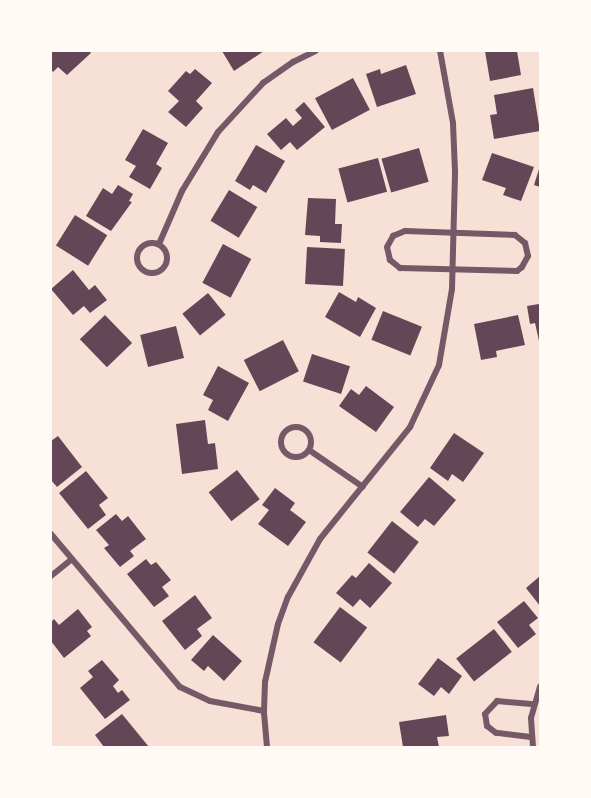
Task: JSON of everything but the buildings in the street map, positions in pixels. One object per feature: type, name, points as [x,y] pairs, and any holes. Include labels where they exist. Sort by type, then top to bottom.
[{"type":"street","points":[[159,244],[182,191],[218,132],[263,83],[293,62],[316,51]]},
{"type":"street","points":[[267,747],[264,711],[271,650],[288,597],[320,539],[410,427],[427,395],[439,365],[446,335],[453,270],[455,140],[450,95],[440,51]]},
{"type":"street","points":[[405,231],[454,233],[515,235],[525,243],[528,256],[517,271],[400,268],[390,260],[387,248],[393,236],[405,231]]},
{"type":"street","points":[[149,243],[159,244],[166,252],[167,262],[162,271],[146,273],[138,262],[138,252],[149,243]]},
{"type":"street","points":[[292,427],[306,431],[311,440],[309,450],[302,456],[288,454],[282,447],[283,433],[292,427]]},
{"type":"street","points":[[309,450],[363,487]]},
{"type":"street","points":[[51,534],[180,687],[210,702],[264,711]]},
{"type":"street","points":[[51,576],[71,560]]},
{"type":"street","points":[[533,747],[531,718],[540,686]]},
{"type":"street","points":[[531,737],[496,733],[487,726],[485,714],[497,701],[534,704]]}]
